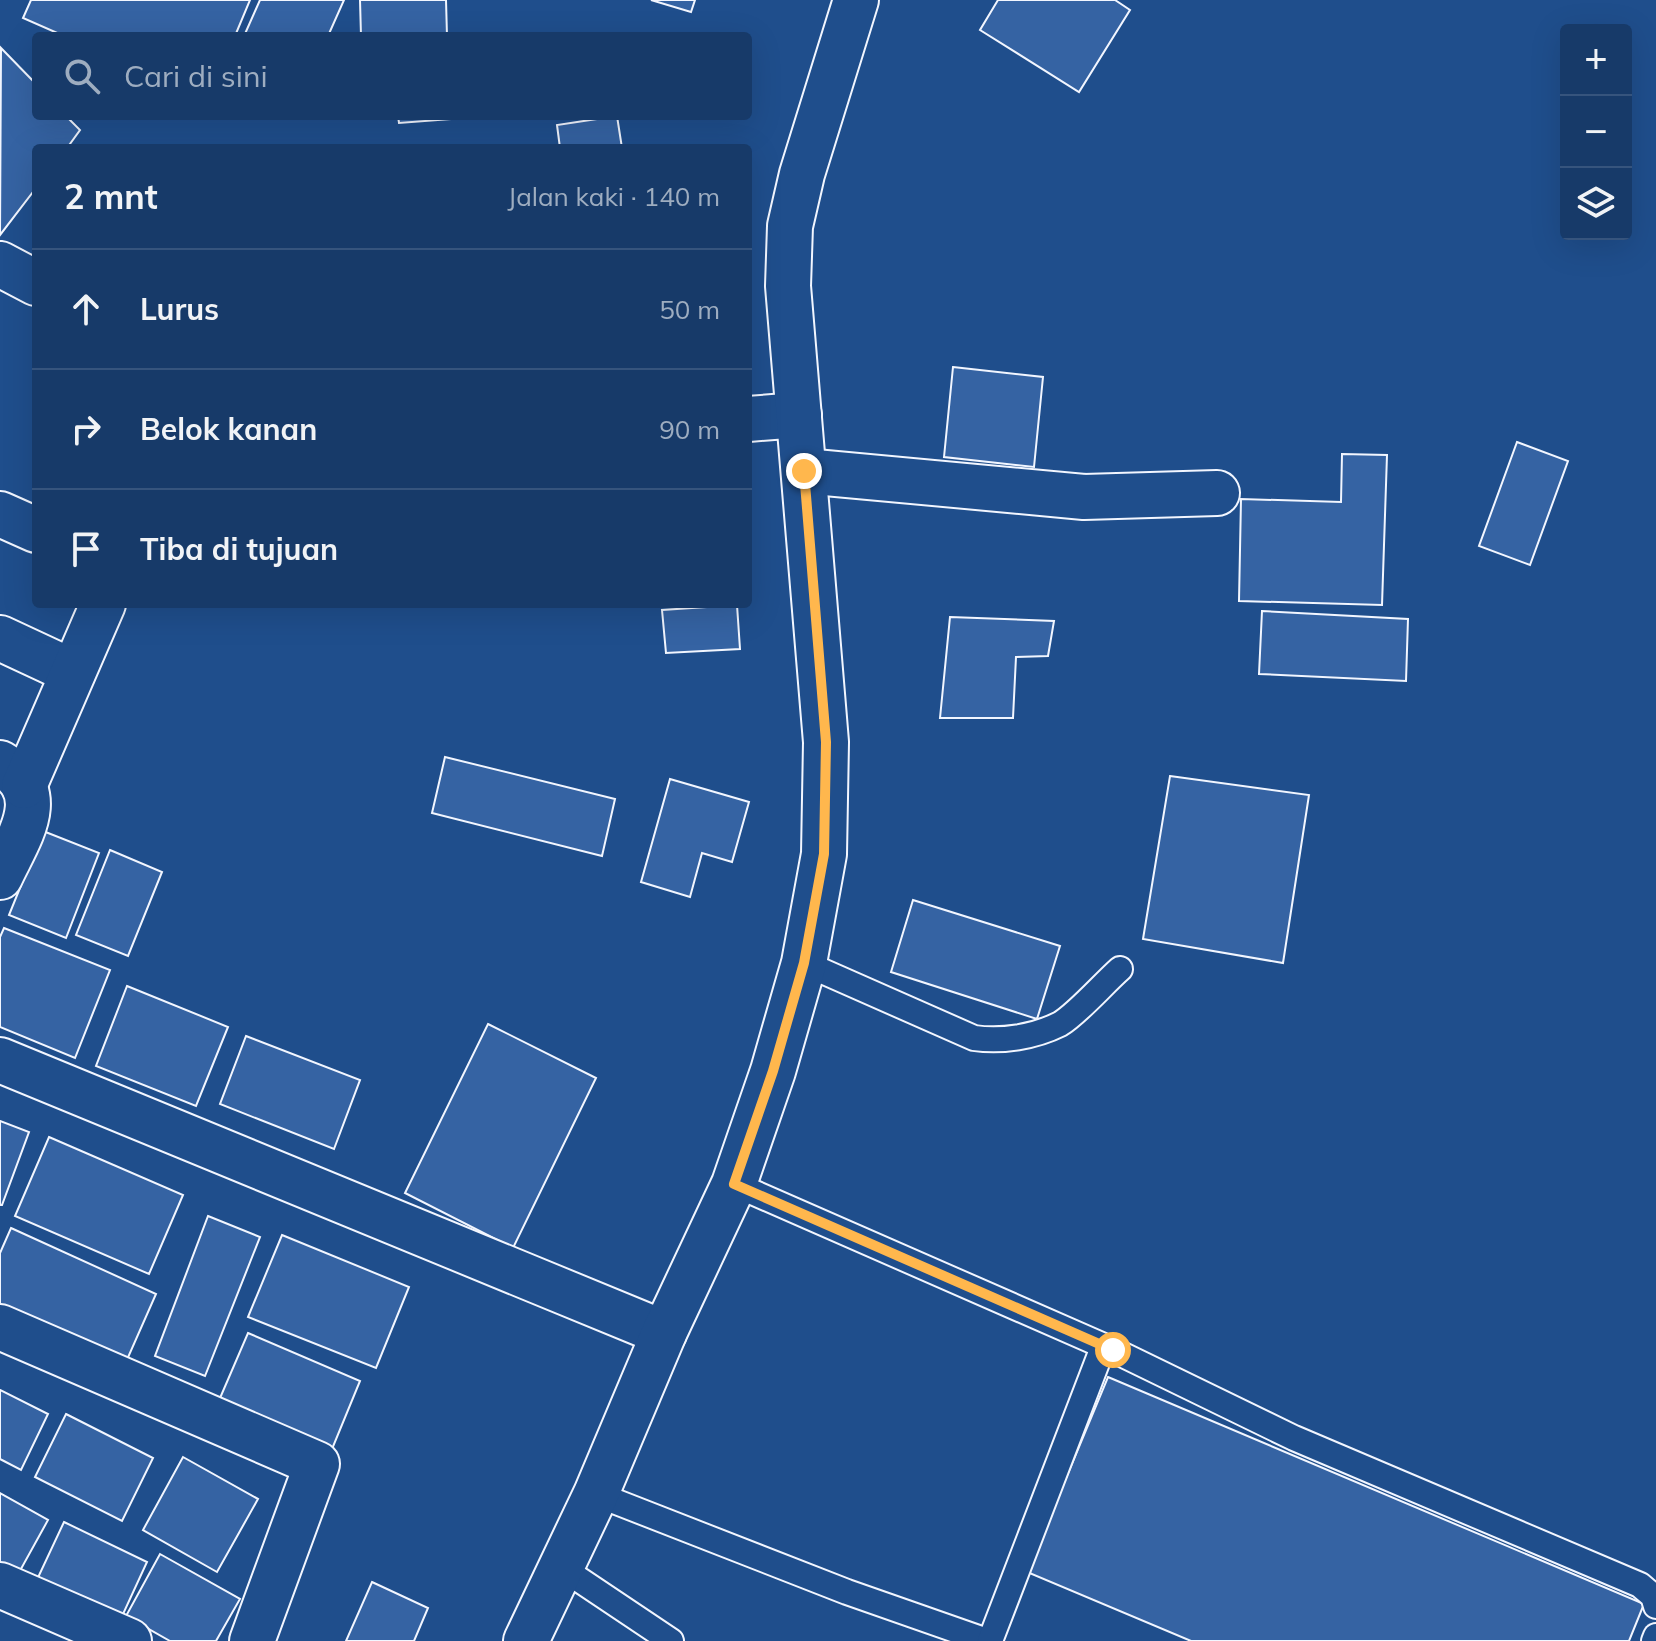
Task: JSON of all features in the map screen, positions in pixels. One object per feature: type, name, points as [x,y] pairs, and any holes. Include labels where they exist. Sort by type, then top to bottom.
[{"type":"street","points":[[526,1641],[596,1494],[664,1333],[734,1184],[773,1071],[804,963],[824,854],[826,742],[788,286],[790,226],[802,174],[856,0]]},
{"type":"street","points":[[0,264],[32,281]]},
{"type":"street","points":[[752,419],[799,415]]},
{"type":"street","points":[[804,471],[1084,497],[1217,493]]},
{"type":"street","points":[[0,514],[32,528]]},
{"type":"street","points":[[0,877],[30,808],[12,774],[73,672],[101,608]]},
{"type":"street","points":[[0,638],[73,672]]},
{"type":"street","points":[[0,1060],[664,1333]]},
{"type":"street","points":[[0,1327],[317,1464],[252,1641]]},
{"type":"street","points":[[0,1585],[129,1641]]},
{"type":"lane","points":[[804,963],[974,1038],[995,1041],[1028,1035],[1061,1023],[1120,969]]},
{"type":"lane","points":[[734,1184],[1103,1347],[1294,1438],[1640,1585],[1653,1596],[1656,1606]]},
{"type":"lane","points":[[596,1494],[833,1587],[989,1641],[1103,1347]]},
{"type":"lane","points":[[562,1568],[671,1641]]},
{"type":"building","points":[[31,0],[250,0],[237,32],[55,32],[23,18]]},
{"type":"building","points":[[260,0],[344,0],[330,32],[246,32]]},
{"type":"building","points":[[360,0],[446,0],[447,32],[361,32]]},
{"type":"building","points":[[651,0],[695,0],[691,12]]},
{"type":"building","points":[[998,0],[1115,0],[1130,10],[1079,92],[980,30]]},
{"type":"building","points":[[1,48],[32,80],[32,120],[70,120],[80,130],[70,144],[32,144],[32,193],[0,235]]},
{"type":"building","points":[[399,120],[438,120],[399,123]]},
{"type":"building","points":[[618,120],[621,144],[559,144],[557,125]]},
{"type":"building","points":[[953,367],[1043,377],[1034,467],[944,457]]},
{"type":"building","points":[[1517,442],[1568,461],[1530,565],[1479,546]]},
{"type":"building","points":[[1342,454],[1387,455],[1382,605],[1239,601],[1241,499],[1341,502]]},
{"type":"building","points":[[737,608],[740,649],[666,653],[662,610]]},
{"type":"building","points":[[1262,611],[1408,619],[1406,681],[1259,674]]},
{"type":"building","points":[[950,617],[1054,621],[1048,656],[1016,657],[1013,718],[940,718]]},
{"type":"building","points":[[445,757],[615,799],[602,856],[432,813]]},
{"type":"building","points":[[1170,776],[1309,795],[1283,963],[1143,939]]},
{"type":"building","points":[[670,779],[749,802],[732,862],[702,853],[690,897],[641,882]]},
{"type":"building","points":[[43,831],[99,853],[66,938],[9,915]]},
{"type":"building","points":[[110,850],[162,872],[128,956],[76,935]]},
{"type":"building","points":[[913,900],[1060,946],[1037,1019],[891,972]]},
{"type":"building","points":[[4,928],[110,970],[75,1058],[0,1027],[0,937]]},
{"type":"building","points":[[127,986],[228,1027],[196,1106],[96,1066]]},
{"type":"building","points":[[488,1024],[596,1078],[513,1248],[405,1193]]},
{"type":"building","points":[[246,1036],[360,1080],[334,1149],[220,1104]]},
{"type":"building","points":[[0,1121],[29,1132],[2,1205],[0,1205]]},
{"type":"building","points":[[49,1137],[183,1195],[149,1274],[15,1216]]},
{"type":"building","points":[[208,1216],[260,1237],[205,1376],[155,1356]]},
{"type":"building","points":[[11,1228],[156,1294],[126,1362],[0,1304],[0,1253]]},
{"type":"building","points":[[282,1235],[409,1287],[376,1368],[248,1317]]},
{"type":"building","points":[[248,1333],[360,1381],[330,1454],[217,1405]]},
{"type":"building","points":[[1108,1377],[1644,1604],[1629,1641],[1191,1641],[1027,1572]]},
{"type":"building","points":[[0,1390],[48,1414],[21,1470],[0,1459]]},
{"type":"building","points":[[66,1414],[153,1458],[122,1521],[35,1477]]},
{"type":"building","points":[[183,1457],[258,1499],[217,1572],[143,1530]]},
{"type":"building","points":[[0,1493],[48,1520],[16,1578],[0,1569]]},
{"type":"building","points":[[64,1522],[147,1562],[118,1625],[34,1586]]},
{"type":"building","points":[[160,1554],[240,1599],[216,1641],[170,1641],[126,1616]]},
{"type":"building","points":[[372,1582],[428,1608],[414,1641],[346,1641]]},
{"type":"route","points":[[804,471],[826,742],[824,854],[804,963],[773,1071],[734,1184],[1113,1350]]}]
